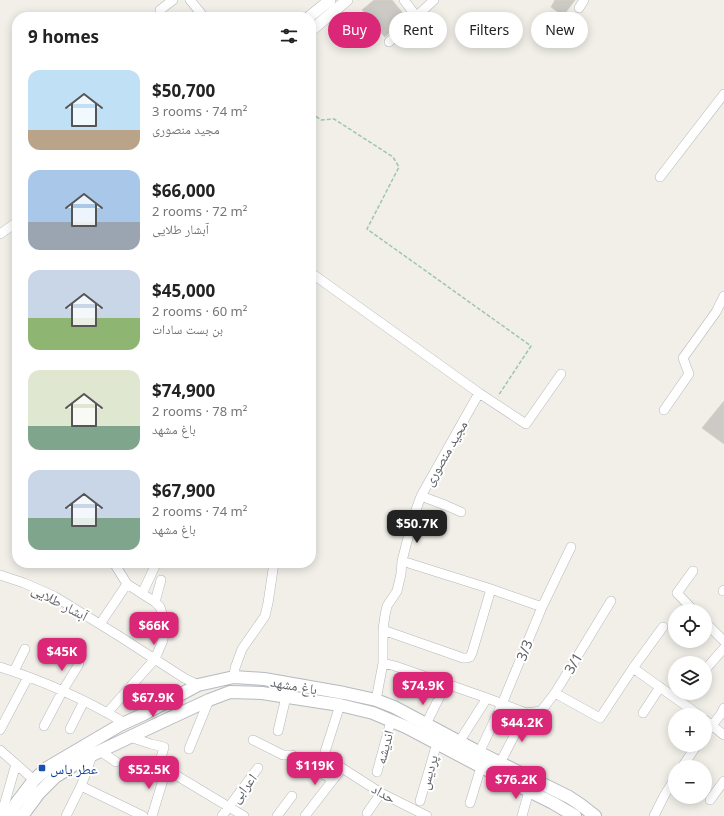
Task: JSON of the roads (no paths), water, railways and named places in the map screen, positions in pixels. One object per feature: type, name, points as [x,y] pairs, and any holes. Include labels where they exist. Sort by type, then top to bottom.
[{"type":"main road","name":"باغ مشهد","points":[[21,811],[34,780],[47,768],[125,723],[198,685],[234,677],[264,679],[344,693],[376,700],[394,707],[500,763],[521,780],[538,790],[560,812],[575,816]]},
{"type":"main road","name":"باغ مشهد","points":[[8,816],[21,811],[55,777],[77,763],[209,700],[230,692],[262,693],[340,705],[373,713],[406,727],[481,767],[521,780]]},
{"type":"main road","points":[[164,703],[163,710],[166,715],[171,718]]},
{"type":"main road","points":[[144,714],[154,718],[151,727]]},
{"type":"main road","name":"باغ مشهد","points":[[538,790],[569,797],[595,816]]},
{"type":"street","points":[[160,10],[173,0]]},
{"type":"street","points":[[190,0],[200,12]]},
{"type":"street","points":[[314,12],[330,0]]},
{"type":"street","points":[[316,26],[347,0]]},
{"type":"street","points":[[404,0],[413,12]]},
{"type":"street","points":[[420,12],[434,0]]},
{"type":"street","points":[[578,8],[584,0]]},
{"type":"street","points":[[660,177],[724,94]]},
{"type":"street","points":[[0,234],[12,226]]},
{"type":"street","points":[[316,276],[479,393],[526,424],[561,374]]},
{"type":"street","points":[[664,410],[689,374],[683,358],[716,312],[724,296]]},
{"type":"street","name":"مجید منصوری","points":[[376,700],[383,663],[383,630],[388,606],[397,591],[402,574],[402,561],[413,518],[421,496],[479,393]]},
{"type":"street","points":[[421,496],[461,512]]},
{"type":"street","name":"3/3","points":[[479,753],[502,704],[542,607],[571,547]]},
{"type":"street","points":[[402,561],[542,607]]},
{"type":"street","points":[[107,713],[155,659],[164,640],[165,623],[160,607],[127,584],[117,568]]},
{"type":"street","points":[[142,594],[154,568]]},
{"type":"street","points":[[234,677],[235,668],[242,649],[265,616],[273,568]]},
{"type":"street","points":[[687,604],[677,593],[694,571]]},
{"type":"street","name":"آبشار طلایی","points":[[0,576],[24,583],[54,596],[184,678],[198,685]]},
{"type":"street","points":[[154,602],[161,580]]},
{"type":"street","points":[[100,624],[127,584]]},
{"type":"street","points":[[383,630],[463,658],[467,658],[472,653],[491,589]]},
{"type":"street","name":"3/1","points":[[526,713],[541,711],[555,693],[611,601]]},
{"type":"street","points":[[555,693],[600,718],[633,668],[663,627]]},
{"type":"street","points":[[712,629],[721,638],[724,628]]},
{"type":"street","points":[[712,662],[724,648]]},
{"type":"street","points":[[14,671],[25,649]]},
{"type":"street","points":[[383,663],[487,698],[526,713],[500,763]]},
{"type":"street","points":[[44,726],[78,664]]},
{"type":"street","points":[[0,667],[63,690],[125,723]]},
{"type":"street","points":[[633,668],[668,692]]},
{"type":"street","points":[[0,730],[28,677]]},
{"type":"street","points":[[421,687],[440,696],[426,724]]},
{"type":"street","points":[[643,713],[660,687]]},
{"type":"street","points":[[278,731],[286,697]]},
{"type":"street","points":[[459,742],[487,698]]},
{"type":"street","points":[[189,749],[209,700]]},
{"type":"street","points":[[679,700],[690,708]]},
{"type":"street","points":[[70,729],[84,701]]},
{"type":"street","points":[[324,755],[340,705]]},
{"type":"street","points":[[712,720],[721,714],[724,708]]},
{"type":"street","points":[[107,713],[111,731]]},
{"type":"street","name":"اندیشه","points":[[377,772],[391,721]]},
{"type":"street","points":[[712,725],[724,735]]},
{"type":"street","points":[[130,737],[164,747],[159,765],[244,816]]},
{"type":"street","points":[[253,740],[283,755],[292,755],[332,780],[305,816]]},
{"type":"street","name":"پردیس","points":[[420,801],[437,743]]},
{"type":"street","points":[[0,750],[34,780]]},
{"type":"street","points":[[66,816],[96,753],[116,762]]},
{"type":"street","points":[[77,763],[86,773]]},
{"type":"street","points":[[2,816],[16,764]]},
{"type":"street","points":[[470,803],[481,767]]},
{"type":"street","name":"اعرابی","points":[[222,816],[258,768]]},
{"type":"street","name":"حداد","points":[[332,780],[342,768],[381,793],[425,816]]},
{"type":"street","points":[[153,816],[166,770]]},
{"type":"street","points":[[712,797],[724,781]]},
{"type":"street","points":[[81,786],[141,816]]},
{"type":"street","points":[[654,816],[668,789]]},
{"type":"street","points":[[522,816],[538,790]]},
{"type":"street","points":[[367,813],[381,793]]},
{"type":"street","points":[[277,816],[292,796]]},
{"type":"place","name":"عطر یاس","points":[[42,768]]}]
